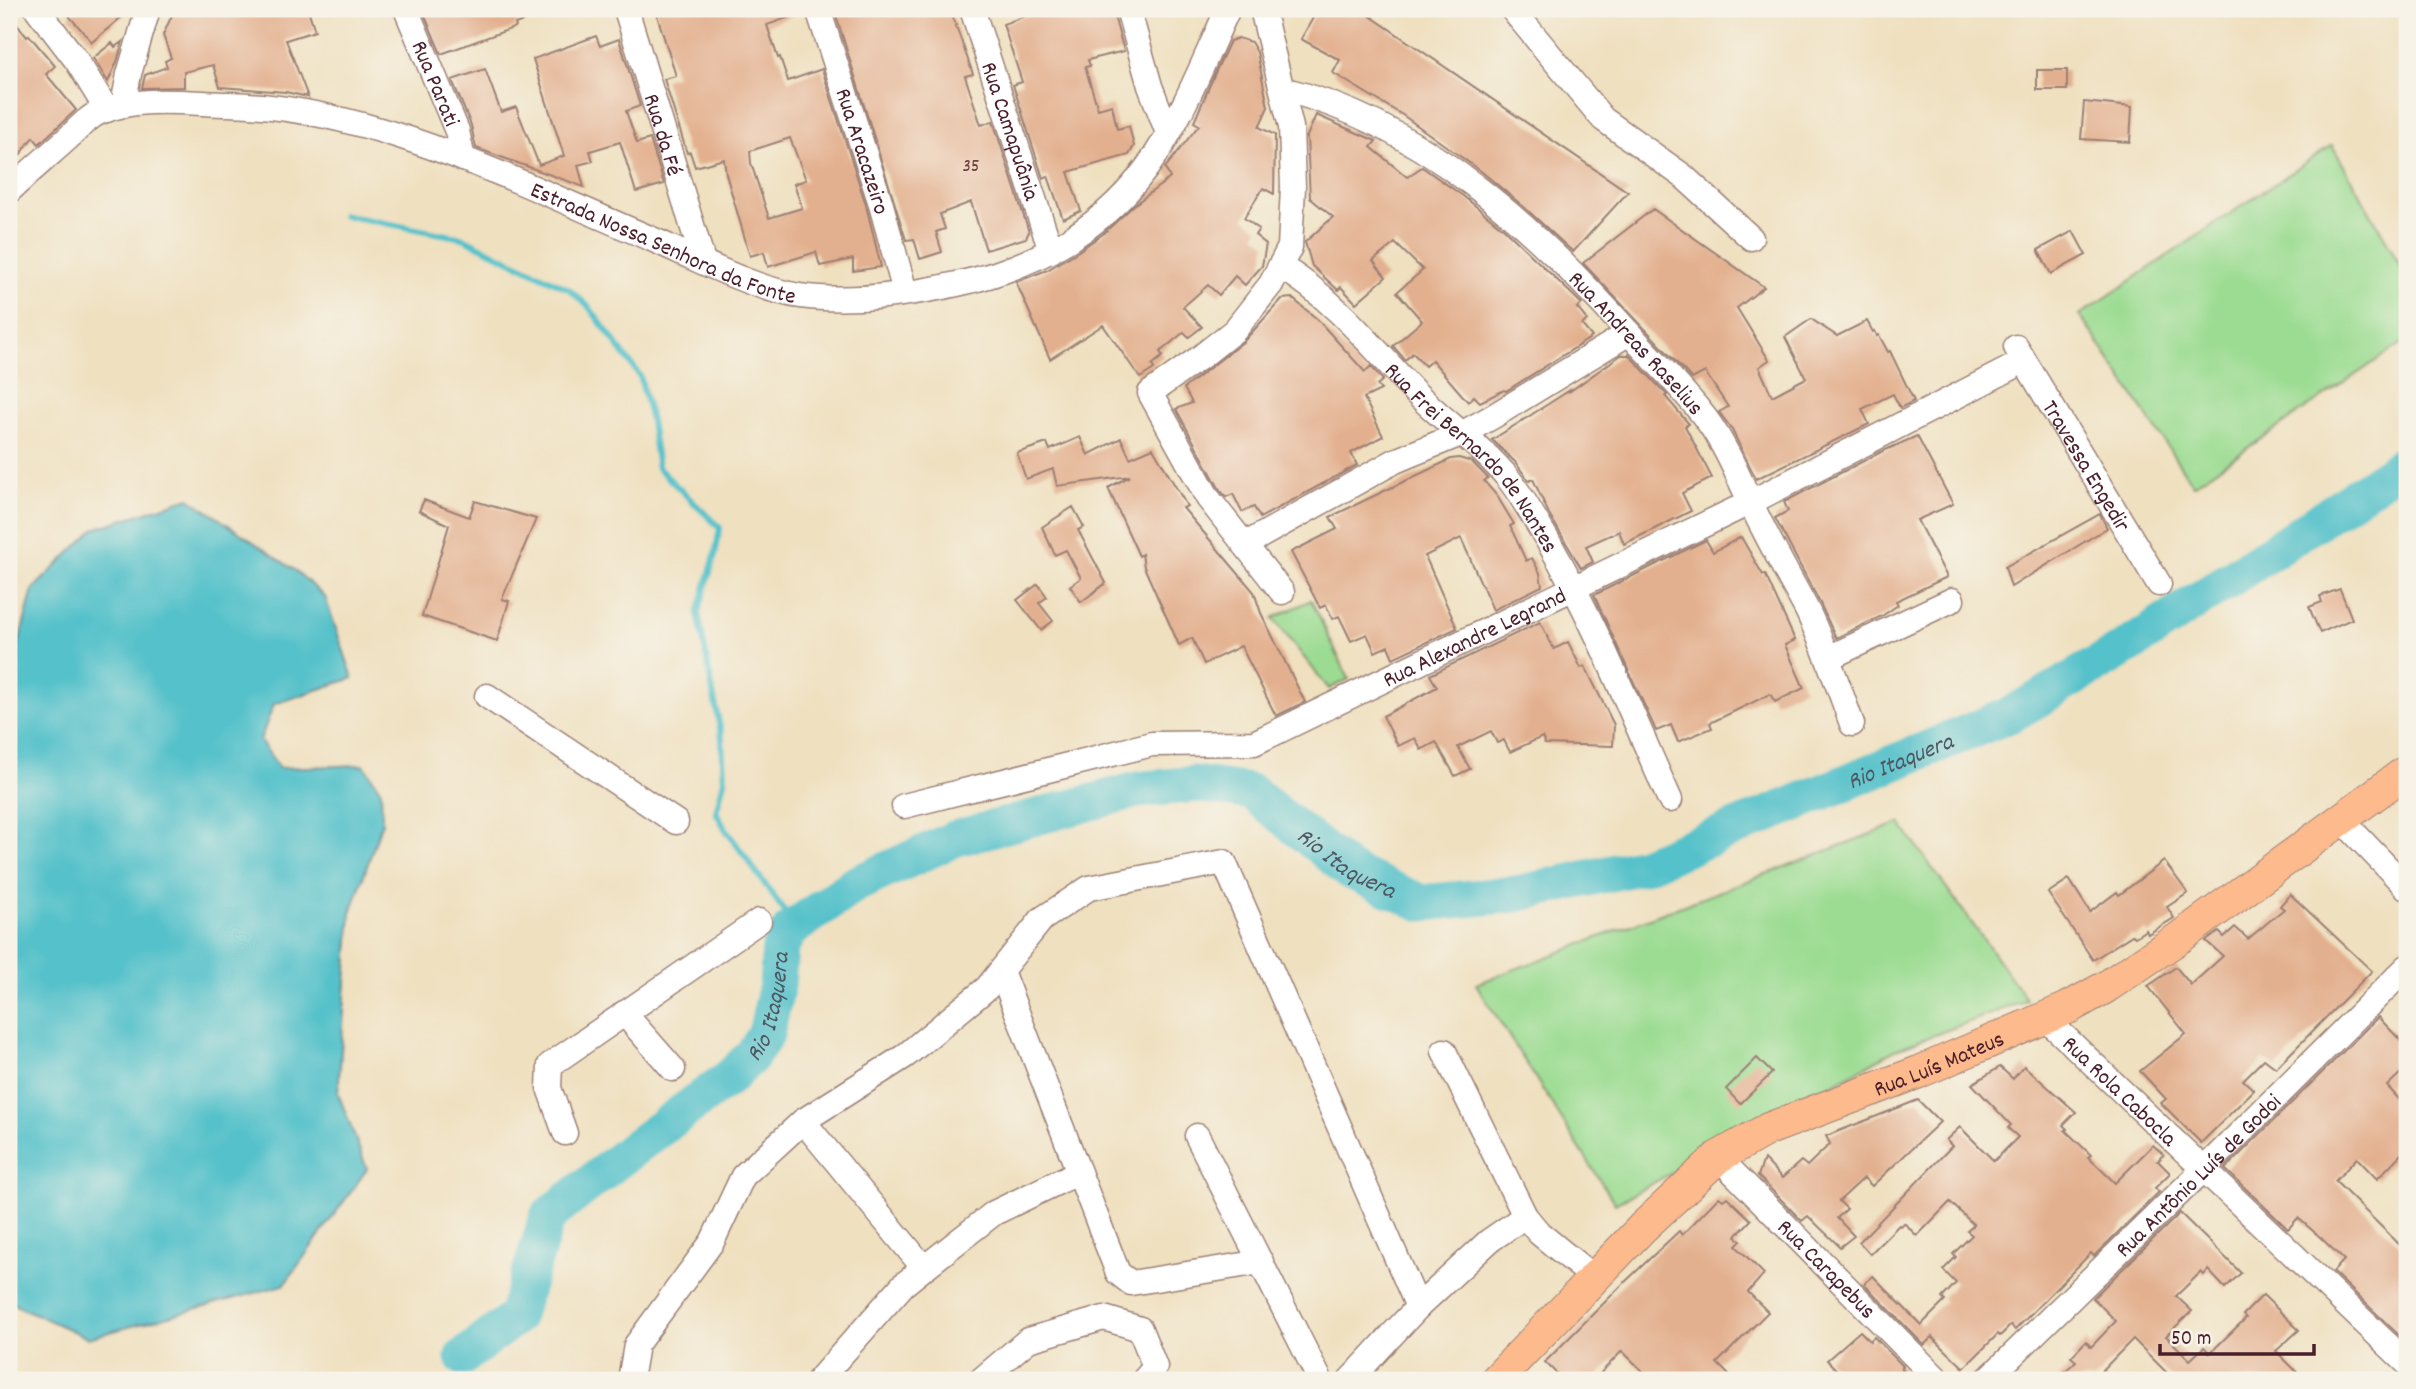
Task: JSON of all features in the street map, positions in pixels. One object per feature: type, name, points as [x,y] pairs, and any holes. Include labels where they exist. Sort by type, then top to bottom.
[{"type":"main road","name":"Rua Luís Mateus","points":[[1496,1380],[1642,1228],[1718,1157],[1768,1129],[1919,1072],[2046,1019],[2106,987],[2179,938],[2407,771]]},
{"type":"street","points":[[37,9],[115,107],[129,74],[148,9]]},
{"type":"street","name":"Rua Parati","points":[[406,9],[457,131],[463,159]]},
{"type":"street","name":"Rua da Fé","points":[[626,9],[703,261]]},
{"type":"street","name":"Rua Aracazeiro","points":[[818,9],[880,201],[905,292]]},
{"type":"street","name":"Rua Camapuânia","points":[[972,9],[1051,251]]},
{"type":"street","points":[[1128,9],[1150,86],[1168,133]]},
{"type":"street","name":"Estrada Nossa Senhora da Fonte","points":[[9,191],[97,112],[152,103],[258,104],[372,128],[463,159],[703,261],[768,287],[797,295],[831,299],[937,288],[985,278],[1051,251],[1094,224],[1122,197],[1155,156],[1187,97],[1228,9]]},
{"type":"street","points":[[1262,9],[1291,127],[1293,187],[1290,247],[1271,284],[1235,330],[1150,393],[1208,498],[1230,528],[1247,544],[1282,592]]},
{"type":"street","points":[[1512,9],[1603,119],[1683,176],[1751,238]]},
{"type":"street","name":"Rua Andreas Raselius","points":[[1282,89],[1315,97],[1367,118],[1408,140],[1469,181],[1567,265],[1671,377],[1709,423],[1751,502],[1808,612],[1852,723]]},
{"type":"street","name":"Rua Frei Bernardo de Nantes","points":[[1280,266],[1306,281],[1331,303],[1431,408],[1490,457],[1511,481],[1574,588],[1670,800]]},
{"type":"street","points":[[1247,544],[1395,461],[1463,433],[1629,333]]},
{"type":"street","name":"Rua Alexandre Legrand","points":[[904,806],[1152,744],[1254,743],[1751,502],[2014,358]]},
{"type":"street","name":"Travessa Engedir","points":[[2014,358],[2159,584]]},
{"type":"street","points":[[1828,659],[1952,600]]},
{"type":"street","points":[[486,696],[676,822]]},
{"type":"street","points":[[2340,818],[2407,888]]},
{"type":"street","points":[[630,1380],[636,1345],[712,1242],[743,1176],[803,1121],[905,1056],[987,988],[1042,919],[1089,888],[1224,862],[1418,1307]]},
{"type":"street","points":[[565,1133],[549,1088],[550,1065],[759,921]]},
{"type":"street","name":"Rua Antônio Luís de Godoi","points":[[1987,1380],[2407,967]]},
{"type":"street","points":[[1001,971],[1118,1273],[1131,1283],[1261,1262]]},
{"type":"street","points":[[624,1013],[673,1069]]},
{"type":"street","name":"Rua Rola Cabocla","points":[[2046,1019],[2407,1363]]},
{"type":"street","points":[[1444,1051],[1525,1216],[1539,1233],[1594,1278]]},
{"type":"street","points":[[803,1121],[924,1268]]},
{"type":"street","points":[[1197,1136],[1320,1380]]},
{"type":"street","name":"Rua Carapebus","points":[[1718,1157],[1938,1380]]},
{"type":"street","points":[[819,1380],[904,1285],[924,1268],[994,1213],[1079,1172]]},
{"type":"street","points":[[1350,1380],[1418,1307],[1489,1241],[1525,1216]]},
{"type":"street","points":[[993,1377],[1028,1340],[1104,1318],[1140,1329],[1155,1367],[1144,1380]]},
{"type":"green space","points":[[2332,145],[2407,277],[2407,340],[2193,485],[2080,315]]},
{"type":"green space","points":[[1311,600],[1349,679],[1329,689],[1273,618]]},
{"type":"green space","points":[[1900,823],[2027,1000],[1897,1049],[1615,1204],[1476,984]]},
{"type":"water","points":[[189,498],[296,571],[325,597],[353,678],[274,704],[260,740],[279,768],[364,765],[381,791],[382,822],[351,913],[338,1093],[367,1169],[284,1285],[88,1338],[9,1302],[9,681],[33,589],[94,529]]},
{"type":"building","points":[[79,9],[131,9],[92,42],[69,16]]},
{"type":"building","points":[[193,9],[308,9],[315,31],[286,40],[308,97],[286,92],[220,87],[213,65],[184,72],[184,87],[142,88],[145,75],[167,67],[165,61],[171,58],[163,35],[172,15]]},
{"type":"building","points":[[422,9],[551,11],[515,24],[516,27],[441,54]]},
{"type":"building","points":[[655,9],[804,9],[804,12],[767,25],[788,81],[822,69],[866,205],[881,267],[853,271],[853,259],[820,266],[816,252],[768,267],[764,252],[750,256],[724,159],[695,167],[690,152],[687,153],[664,79],[676,76]],"holes":[[[790,138],[806,180],[794,184],[802,208],[769,218],[751,163],[750,151]]]},
{"type":"building","points":[[834,9],[950,9],[973,74],[965,76],[981,125],[993,121],[1029,232],[1026,238],[986,250],[971,202],[940,214],[945,229],[936,232],[942,252],[920,259],[914,239],[906,240]]},
{"type":"building","points":[[1045,9],[1112,9],[1124,51],[1088,60],[1090,66],[1085,67],[1098,109],[1112,105],[1117,129],[1129,126],[1134,146],[1129,155],[1068,172],[1081,211],[1063,219],[1048,176],[1043,178],[1013,85],[1022,82],[1003,24]]},
{"type":"building","points":[[1318,9],[1360,9],[1628,192],[1573,252],[1482,172],[1404,116],[1333,73],[1340,60],[1301,39]]},
{"type":"building","points":[[9,15],[55,66],[46,74],[76,110],[39,144],[33,137],[9,170]]},
{"type":"building","points":[[596,36],[600,46],[619,39],[640,106],[626,111],[637,143],[650,139],[664,184],[636,192],[620,142],[590,151],[593,161],[578,165],[584,187],[476,148],[471,125],[452,80],[485,69],[501,112],[516,107],[539,165],[564,156],[533,59]]},
{"type":"building","points":[[1238,38],[1251,42],[1257,52],[1268,107],[1259,127],[1275,135],[1274,194],[1263,188],[1244,218],[1259,229],[1255,235],[1266,244],[1262,266],[1245,285],[1235,276],[1219,295],[1208,285],[1183,307],[1202,327],[1189,337],[1184,332],[1160,352],[1163,356],[1152,365],[1154,369],[1140,378],[1103,325],[1050,359],[1016,282],[1047,270],[1077,252],[1103,234],[1134,205],[1170,178],[1165,168],[1199,125],[1194,122],[1215,73],[1230,41]]},
{"type":"building","points":[[123,41],[108,82],[93,58],[112,43],[115,47]]},
{"type":"building","points":[[2037,70],[2067,70],[2067,90],[2037,90]]},
{"type":"building","points":[[2084,102],[2132,107],[2130,142],[2081,139]]},
{"type":"building","points":[[1316,115],[1376,141],[1371,147],[1407,177],[1422,167],[1463,196],[1504,229],[1582,304],[1577,308],[1587,320],[1582,325],[1592,337],[1506,391],[1480,402],[1474,396],[1468,402],[1432,360],[1425,366],[1413,353],[1405,360],[1393,346],[1422,321],[1397,292],[1423,270],[1395,243],[1373,261],[1386,277],[1356,303],[1341,287],[1338,290],[1312,266],[1305,242],[1333,217],[1310,198],[1307,136]]},
{"type":"building","points":[[1653,209],[1764,287],[1737,308],[1769,360],[1759,367],[1772,396],[1806,378],[1785,337],[1811,319],[1837,336],[1867,321],[1888,352],[1890,351],[1914,401],[1900,408],[1893,394],[1862,409],[1869,424],[1756,479],[1731,428],[1719,412],[1728,407],[1705,372],[1692,379],[1583,263]]},
{"type":"building","points":[[2073,231],[2086,255],[2051,274],[2038,250]]},
{"type":"building","points":[[1292,298],[1317,319],[1365,372],[1371,366],[1383,380],[1377,385],[1381,390],[1364,398],[1383,436],[1351,453],[1357,465],[1260,518],[1254,507],[1242,512],[1233,494],[1226,497],[1220,490],[1176,409],[1192,403],[1184,388],[1244,341],[1282,299]]},
{"type":"building","points":[[1621,355],[1629,355],[1667,395],[1665,396],[1689,424],[1685,426],[1712,478],[1682,493],[1691,511],[1624,544],[1619,531],[1586,546],[1593,562],[1581,568],[1549,514],[1533,479],[1529,481],[1515,462],[1492,440],[1570,390],[1569,392]]},
{"type":"building","points":[[1917,436],[1953,504],[1917,520],[1947,577],[1896,601],[1898,605],[1882,616],[1836,638],[1775,518],[1788,511],[1784,502]]},
{"type":"building","points":[[1080,437],[1088,455],[1121,438],[1130,458],[1153,448],[1187,506],[1183,508],[1254,592],[1261,613],[1305,702],[1276,716],[1241,646],[1204,664],[1192,638],[1179,645],[1144,567],[1142,554],[1139,556],[1108,488],[1130,476],[1057,486],[1053,469],[1026,479],[1017,453],[1047,443],[1050,450]]},
{"type":"building","points":[[1459,458],[1472,462],[1488,478],[1484,481],[1514,524],[1510,526],[1526,561],[1532,558],[1540,573],[1542,586],[1493,610],[1461,538],[1425,556],[1457,628],[1393,658],[1388,646],[1375,652],[1367,634],[1351,641],[1339,616],[1333,619],[1326,605],[1320,608],[1291,552],[1337,529],[1330,517],[1451,459]]},
{"type":"building","points":[[424,500],[469,517],[475,501],[536,519],[502,599],[509,601],[497,641],[422,616],[449,525],[419,511]]},
{"type":"building","points":[[1073,507],[1084,527],[1078,530],[1106,583],[1081,602],[1070,586],[1081,578],[1066,550],[1055,555],[1042,527]]},
{"type":"building","points":[[2100,514],[2107,528],[2011,587],[2005,567]]},
{"type":"building","points":[[1741,537],[1763,575],[1765,574],[1795,640],[1785,645],[1804,688],[1775,702],[1770,694],[1710,723],[1712,728],[1678,742],[1671,725],[1656,731],[1594,595],[1706,540],[1713,552]]},
{"type":"building","points":[[1038,584],[1047,597],[1039,603],[1053,621],[1041,630],[1017,600]]},
{"type":"building","points":[[2340,589],[2352,619],[2320,633],[2309,607],[2322,602],[2320,596]]},
{"type":"building","points":[[1540,622],[1554,649],[1568,642],[1581,668],[1585,666],[1614,725],[1613,746],[1545,744],[1542,737],[1510,752],[1504,740],[1497,743],[1491,731],[1458,747],[1470,769],[1455,776],[1436,742],[1421,750],[1415,738],[1398,746],[1383,716],[1437,687],[1430,675]]},
{"type":"building","points":[[2164,861],[2188,893],[2167,907],[2174,918],[2148,934],[2146,930],[2135,937],[2132,935],[2093,960],[2048,893],[2069,879],[2090,912],[2117,892],[2119,895]]},
{"type":"building","points":[[2290,894],[2372,971],[2276,1068],[2264,1059],[2243,1080],[2254,1090],[2201,1143],[2161,1103],[2166,1099],[2140,1071],[2186,1034],[2148,986],[2176,967],[2191,985],[2223,956],[2206,941],[2219,932],[2224,937],[2235,927],[2248,939],[2284,909],[2280,906]]},
{"type":"building","points":[[2378,1017],[2407,1047],[2407,1067],[2387,1086],[2407,1108],[2407,1148],[2377,1179],[2357,1158],[2335,1181],[2407,1252],[2407,1343],[2333,1272],[2344,1260],[2320,1237],[2298,1218],[2288,1229],[2225,1169]]},
{"type":"building","points":[[1757,1058],[1772,1073],[1740,1104],[1726,1089]]},
{"type":"building","points":[[2024,1066],[2076,1112],[2063,1125],[2067,1129],[2065,1130],[2115,1183],[2153,1145],[2164,1155],[2158,1161],[2170,1173],[2155,1188],[2159,1192],[2094,1256],[2091,1253],[2015,1330],[2011,1325],[2000,1336],[1998,1334],[1964,1368],[1932,1337],[1924,1345],[1864,1284],[1873,1276],[1921,1325],[1945,1301],[1942,1298],[1956,1283],[1943,1270],[1956,1257],[1953,1254],[1972,1235],[1967,1231],[1974,1225],[1950,1202],[1917,1236],[1904,1223],[1870,1254],[1859,1242],[1952,1146],[1946,1140],[1960,1127],[1994,1161],[2018,1137],[2008,1128],[2011,1125],[1972,1084],[2000,1067],[2013,1079]]},
{"type":"building","points":[[1918,1100],[1940,1122],[1872,1186],[1864,1178],[1839,1201],[1847,1209],[1837,1218],[1854,1236],[1840,1247],[1808,1216],[1802,1221],[1758,1176],[1764,1159],[1782,1178],[1801,1161],[1807,1166],[1830,1144],[1826,1136]]},
{"type":"building","points":[[1719,1197],[1723,1200],[1727,1197],[1751,1220],[1736,1236],[1741,1241],[1736,1246],[1764,1274],[1748,1292],[1768,1312],[1717,1363],[1734,1380],[1652,1380],[1622,1351],[1594,1380],[1563,1380],[1545,1362],[1625,1282],[1679,1231],[1682,1235]]},
{"type":"building","points":[[2180,1213],[2241,1273],[2225,1288],[2208,1270],[2204,1275],[2201,1272],[2176,1296],[2192,1311],[2166,1336],[2190,1360],[2204,1347],[2210,1353],[2246,1318],[2243,1315],[2263,1295],[2299,1330],[2276,1351],[2305,1380],[2174,1380],[2133,1339],[2093,1380],[2056,1380],[2076,1361],[2071,1357],[2086,1341],[2091,1347],[2116,1321],[2093,1298]]},
{"type":"building","points":[[1860,1331],[1870,1341],[1874,1337],[1903,1366],[1901,1368],[1904,1371],[1895,1380],[1846,1380],[1827,1360]]},
{"type":"waterway","points":[[343,215],[463,238],[569,289],[589,307],[640,376],[651,421],[658,468],[720,528],[698,613],[722,739],[724,781],[716,812],[795,926]]},
{"type":"waterway","name":"Rio Itaquera","points":[[463,1357],[516,1317],[548,1216],[730,1077],[752,1056],[766,1034],[777,985],[780,948],[790,930],[854,885],[954,839],[1137,790],[1195,784],[1251,792],[1350,871],[1422,903],[1516,894],[1643,866],[2012,714],[2132,644],[2407,462]]}]
